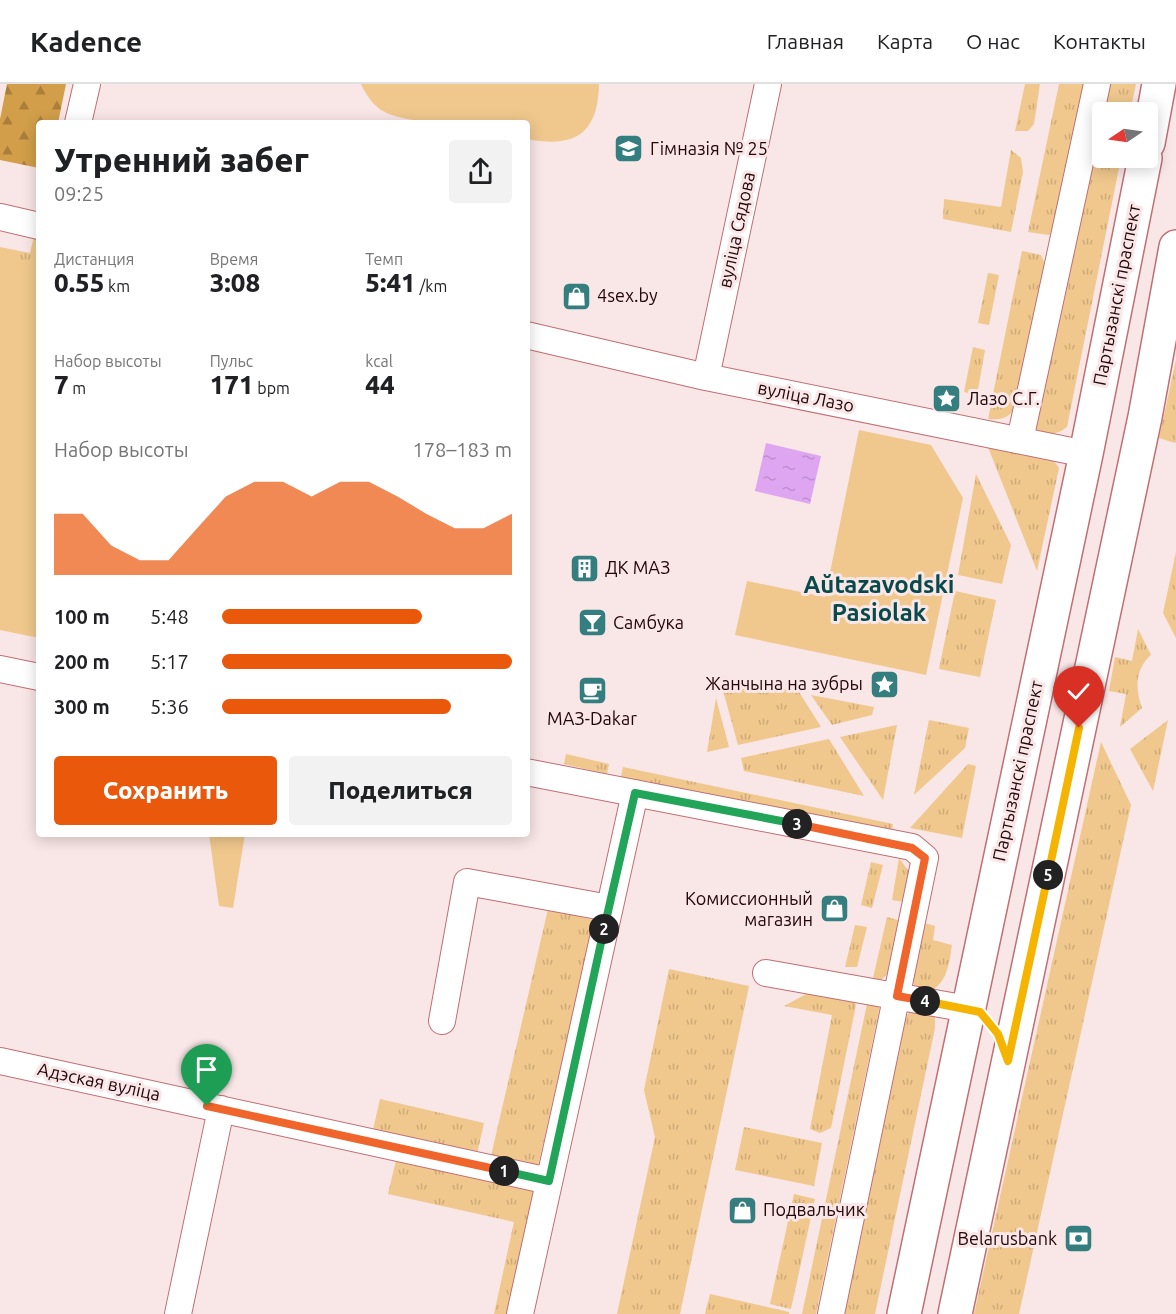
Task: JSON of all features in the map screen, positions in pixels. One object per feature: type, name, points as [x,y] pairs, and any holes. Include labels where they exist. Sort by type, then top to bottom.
[{"type":"main road","points":[[1156,102],[1159,84]]},
{"type":"main road","name":"Партызанскі праспект","points":[[904,1314],[1086,454],[1142,168]]},
{"type":"main road","points":[[955,1314],[1145,417],[1176,248]]},
{"type":"main road","points":[[1096,401],[1104,420],[1114,429],[1127,429],[1145,417]]},
{"type":"main road","points":[[1086,454],[1113,475],[1123,522]]},
{"type":"main road","points":[[1007,822],[1011,871],[1014,881],[1021,890],[1030,892],[1046,882]]},
{"type":"main road","points":[[968,1009],[980,1012],[988,1019],[998,1034],[1008,1061]]},
{"type":"street","points":[[79,120],[87,84]]},
{"type":"street","name":"вуліца Сядова","points":[[706,377],[768,84]]},
{"type":"street","points":[[1020,440],[1096,84]]},
{"type":"street","points":[[0,217],[36,225]]},
{"type":"street","name":"вуліца Лазо","points":[[530,336],[706,377],[1086,454]]},
{"type":"street","points":[[0,669],[36,676]]},
{"type":"street","points":[[530,773],[824,829],[912,848],[921,852],[925,858],[831,1314]]},
{"type":"street","points":[[520,1314],[635,793]]},
{"type":"street","points":[[442,1021],[467,882],[609,908]]},
{"type":"street","points":[[766,973],[968,1009]]},
{"type":"street","name":"Адэская вуліца","points":[[0,1060],[549,1181]]},
{"type":"street","points":[[178,1314],[221,1109]]},
{"type":"green space","points":[[7,84],[66,84],[59,120],[36,120],[36,167],[0,160],[0,119]]},
{"type":"green space","points":[[361,84],[599,84],[598,101],[588,126],[580,134],[570,139],[558,141],[530,139],[530,120],[411,120],[394,116],[381,110],[367,95]]},
{"type":"green space","points":[[1025,84],[1040,84],[1034,124],[1028,131],[1015,131]]},
{"type":"green space","points":[[1059,84],[1086,84],[1053,232],[1049,235],[1028,232]]},
{"type":"green space","points":[[1103,84],[1136,84],[1132,102],[1099,102]]},
{"type":"green space","points":[[1092,139],[1092,168],[1119,168],[1067,427],[1051,434],[1034,431]]},
{"type":"green space","points":[[1011,150],[1021,158],[1023,172],[1011,232],[943,219],[944,199],[1001,207]]},
{"type":"green space","points":[[36,232],[36,290],[0,283],[0,247],[30,253]]},
{"type":"green space","points":[[1022,251],[1041,255],[1046,266],[1015,408],[1003,418],[988,419]]},
{"type":"green space","points":[[0,257],[36,264],[36,637],[0,630]]},
{"type":"green space","points":[[988,273],[999,275],[989,325],[978,323]]},
{"type":"green space","points":[[973,347],[985,350],[977,395],[964,392]]},
{"type":"green space","points":[[1176,360],[1176,442],[1175,443],[1159,438]]},
{"type":"green space","points":[[859,430],[931,445],[963,498],[926,675],[735,635],[747,581],[825,597]]},
{"type":"green space","points":[[986,442],[1050,455],[1059,468],[1037,571]]},
{"type":"green space","points":[[976,474],[1011,545],[1002,584],[958,575]]},
{"type":"green space","points":[[1176,552],[1176,638],[1163,613]]},
{"type":"green space","points":[[955,591],[996,600],[980,677],[939,669]]},
{"type":"green space","points":[[1138,629],[1151,655],[1139,673],[1138,694],[1142,708],[1120,727],[1126,694],[1109,691],[1115,657],[1132,661]]},
{"type":"green space","points":[[719,676],[799,692],[821,727],[738,745]]},
{"type":"green space","points":[[811,695],[874,707],[872,715],[832,725]]},
{"type":"green space","points":[[716,698],[729,747],[707,752]]},
{"type":"green space","points":[[929,720],[969,728],[965,748],[914,795]]},
{"type":"green space","points":[[1168,720],[1153,791],[1130,749]]},
{"type":"green space","points":[[897,725],[883,800],[840,737]]},
{"type":"green space","points":[[829,739],[864,796],[744,771],[741,758]]},
{"type":"green space","points":[[1101,742],[1131,805],[1019,1314],[974,1314]]},
{"type":"green space","points":[[566,754],[609,764],[607,774],[564,764]]},
{"type":"green space","points":[[968,764],[976,766],[962,838],[910,828]]},
{"type":"green space","points":[[623,767],[893,824],[891,834],[621,777]]},
{"type":"green space","points":[[209,837],[245,837],[233,908],[219,906]]},
{"type":"green space","points":[[899,858],[910,873],[905,902],[892,900]]},
{"type":"green space","points":[[871,862],[883,865],[872,908],[861,905]]},
{"type":"green space","points":[[548,909],[594,920],[538,1166],[491,1156]]},
{"type":"green space","points":[[887,917],[901,921],[891,970],[881,980],[873,978]]},
{"type":"green space","points":[[924,923],[935,926],[933,940],[952,945],[949,965],[944,977],[931,991],[914,985],[912,971]]},
{"type":"green space","points":[[855,925],[867,927],[857,967],[845,967]]},
{"type":"green space","points":[[669,969],[749,986],[680,1314],[617,1314],[655,1137],[644,1090]]},
{"type":"green space","points":[[810,992],[851,996],[856,1005],[831,1128],[820,1133],[810,1129],[832,1015],[784,1006]]},
{"type":"green space","points":[[868,999],[880,1005],[816,1314],[802,1314]]},
{"type":"green space","points":[[926,1009],[935,1017],[935,1028],[875,1314],[842,1314],[902,1025],[910,1010]]},
{"type":"green space","points":[[380,1099],[484,1123],[477,1154],[373,1130]]},
{"type":"green space","points":[[744,1127],[822,1143],[814,1186],[735,1170]]},
{"type":"green space","points":[[397,1156],[539,1188],[511,1314],[494,1314],[514,1222],[388,1194]]},
{"type":"green space","points":[[794,1194],[815,1199],[791,1309],[770,1304]]},
{"type":"green space","points":[[710,1294],[789,1312],[789,1314],[705,1314]]},
{"type":"water","points":[[766,443],[821,456],[810,504],[755,491]]},
{"type":"place","name":"Гімназія № 25","points":[[629,149]]},
{"type":"place","name":"4sex.by","points":[[576,296]]},
{"type":"place","name":"Лазо С.Г.","points":[[946,399]]},
{"type":"place","name":"ДК МАЗ","points":[[584,568]]},
{"type":"place","name":"Самбука","points":[[592,623]]},
{"type":"place","name":"Жанчына на зубры","points":[[884,684]]},
{"type":"place","name":"МАЗ-Dakar","points":[[592,690]]},
{"type":"place","name":"Комиссионный магазин","points":[[834,909]]},
{"type":"place","name":"Подвальчик","points":[[742,1210]]},
{"type":"place","name":"Belarusbank","points":[[1078,1239]]},
{"type":"district","name":"Aŭtazavodski Pasiolak","points":[[879,599]]},
{"type":"route","points":[[207,1106],[549,1181],[635,793],[824,829],[912,848],[921,852],[925,858],[924,866],[897,996],[980,1012],[998,1034],[1008,1061],[1079,728]]}]
